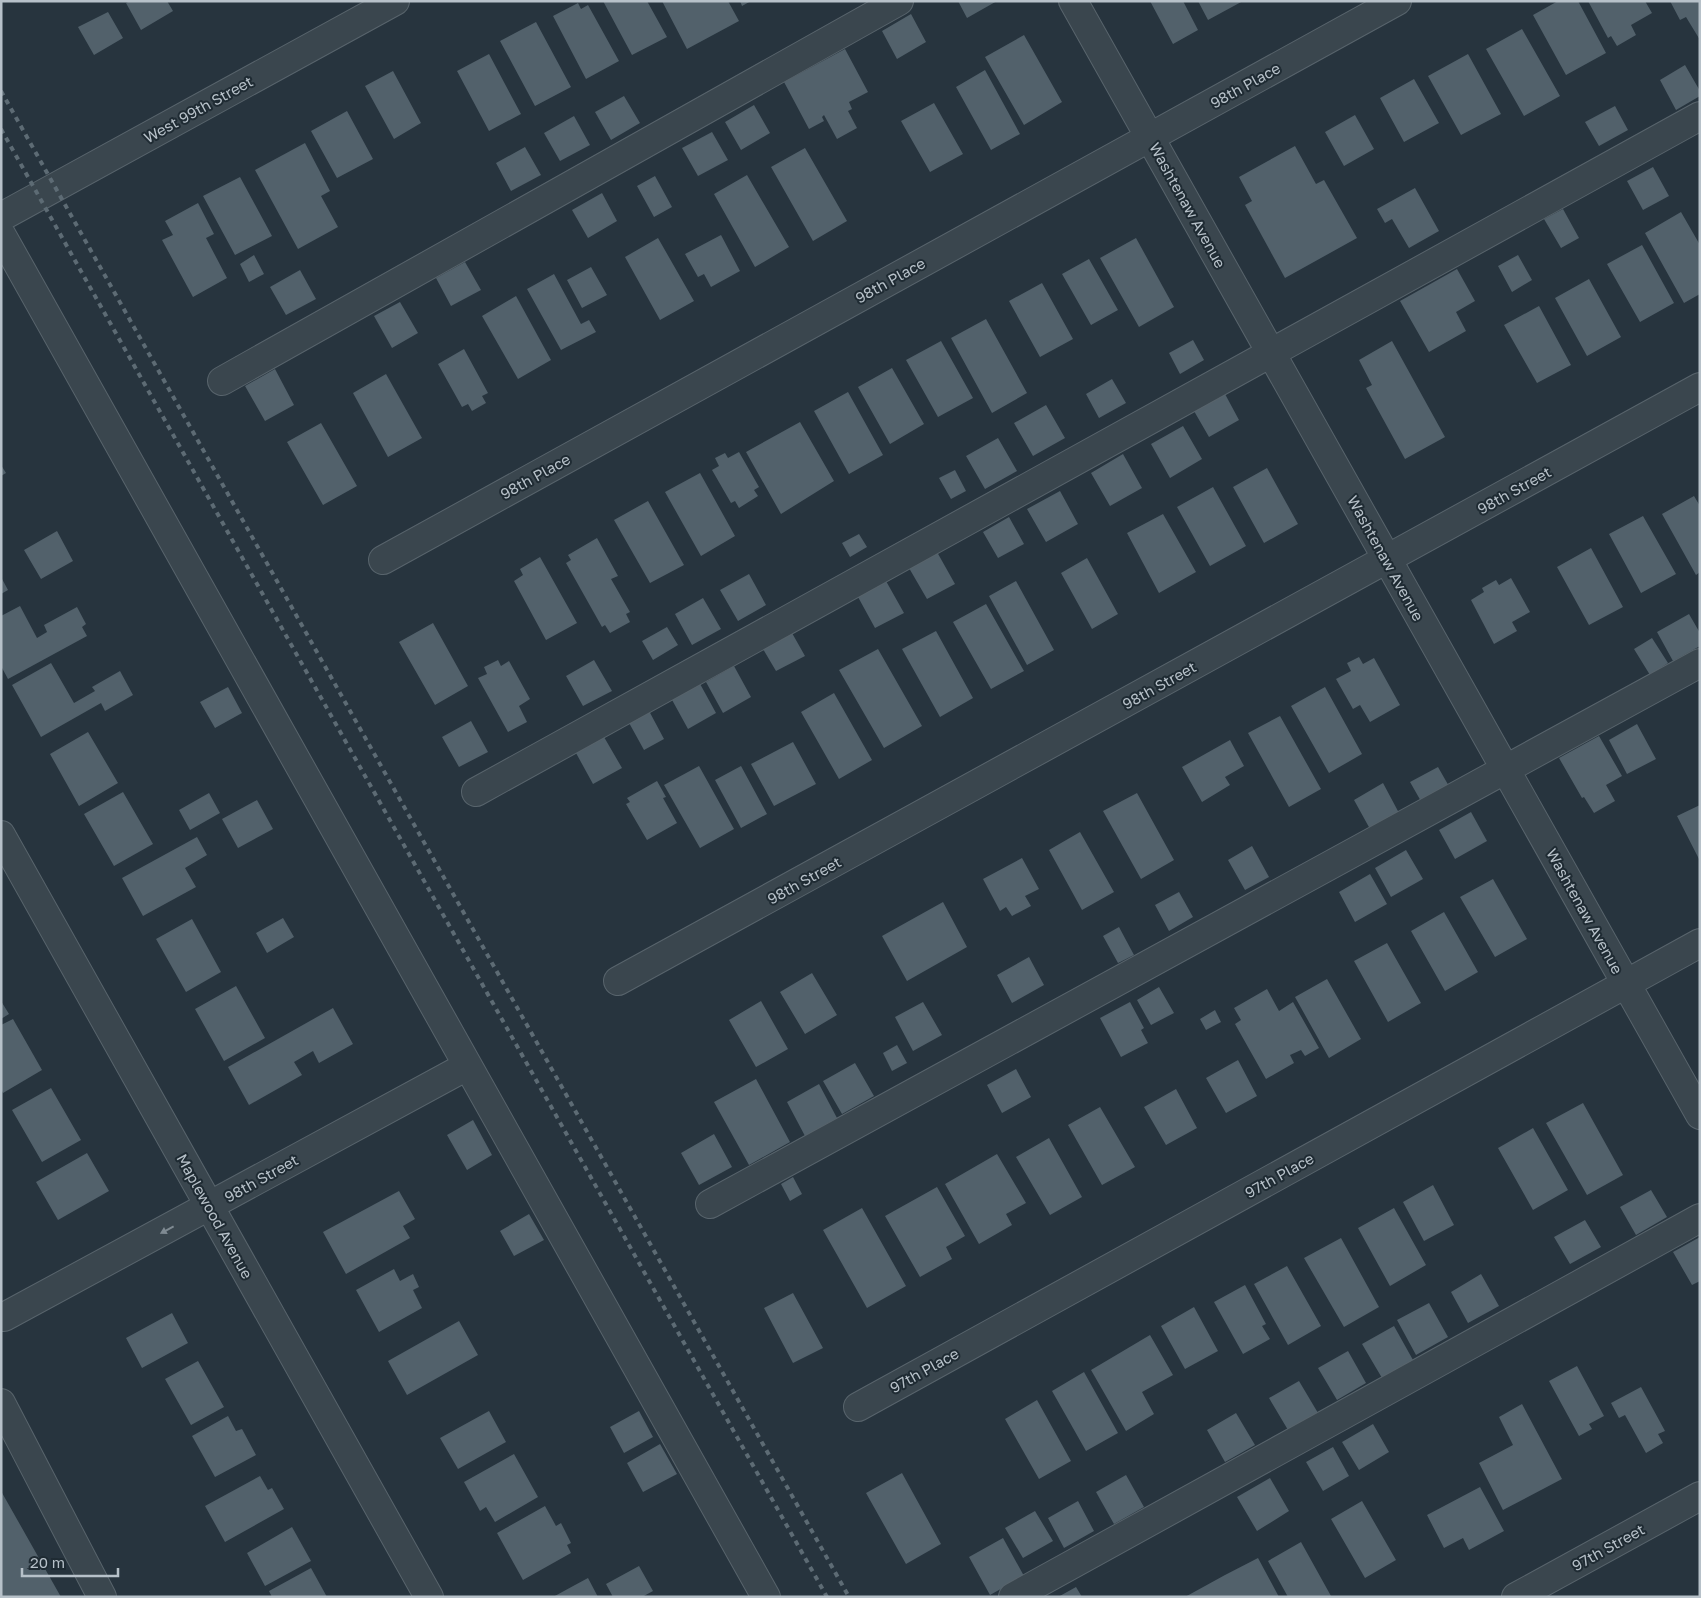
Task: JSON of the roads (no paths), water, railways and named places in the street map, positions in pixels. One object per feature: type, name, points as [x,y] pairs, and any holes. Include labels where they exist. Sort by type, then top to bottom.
[{"type":"street","name":"West 99th Street","points":[[1,217],[395,1]]},
{"type":"street","points":[[222,381],[899,1]]},
{"type":"street","name":"Washtenaw Avenue","points":[[1073,1],[1700,1115]]},
{"type":"street","name":"98th Place","points":[[383,560],[1397,1]]},
{"type":"street","points":[[476,792],[1700,116]]},
{"type":"street","points":[[1,234],[766,1597]]},
{"type":"street","name":"98th Street","points":[[618,981],[1388,560],[1700,387]]},
{"type":"street","points":[[710,1204],[1700,663]]},
{"type":"street","name":"Maplewood Avenue","points":[[1,835],[428,1597]]},
{"type":"street","name":"97th Place","points":[[858,1407],[1700,943]]},
{"type":"street","name":"98th Street","points":[[1,1317],[210,1207],[467,1066]]},
{"type":"street","points":[[1013,1597],[1700,1218]]},
{"type":"street","points":[[1,1403],[102,1597]]},
{"type":"street","name":"97th Street","points":[[1516,1597],[1700,1496]]},
{"type":"railway","points":[[1,91],[849,1597]]},
{"type":"railway","points":[[1,129],[827,1597]]}]
